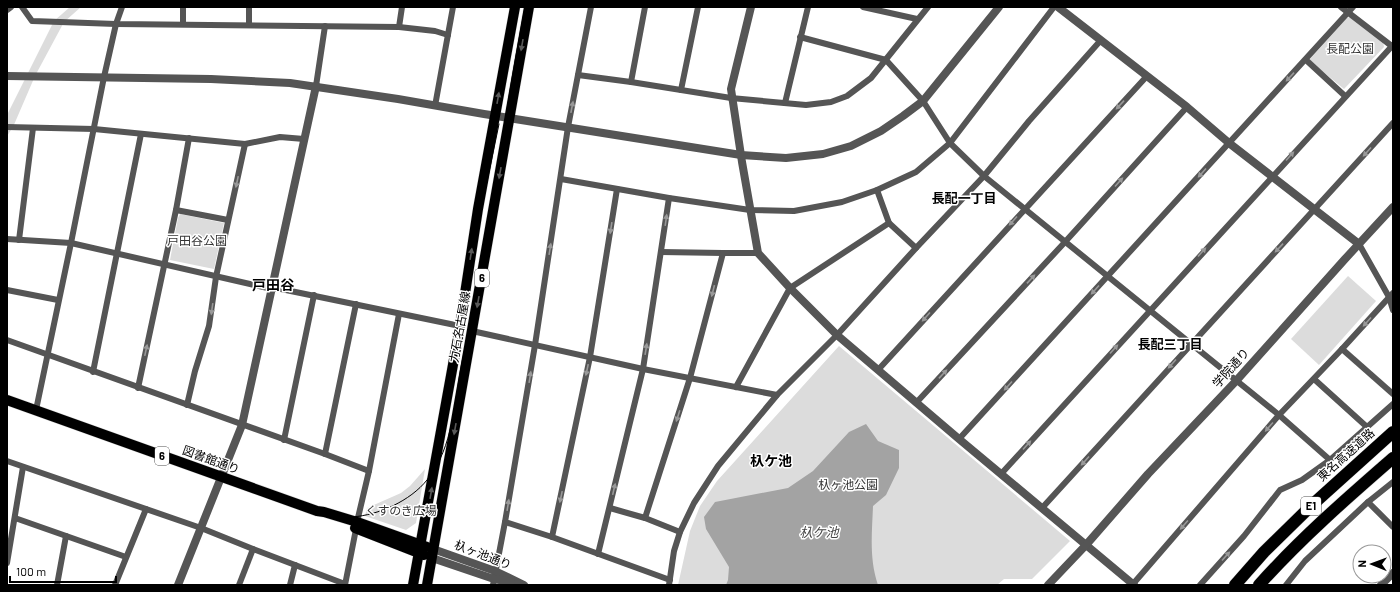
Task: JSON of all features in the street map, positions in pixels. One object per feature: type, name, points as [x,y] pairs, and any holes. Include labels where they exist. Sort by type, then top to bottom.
[{"type":"highway","name":"東名高速道路","points":[[1235,585],[1264,552],[1312,505],[1393,432]]},
{"type":"highway","name":"E1","points":[[1259,585],[1321,522],[1393,458]]},
{"type":"main road","name":"力石名古屋線","points":[[413,585],[460,326],[478,209],[514,7]]},
{"type":"main road","name":"力石名古屋線","points":[[426,585],[529,7]]},
{"type":"main road","name":"図書館通り","points":[[7,400],[221,478],[317,511],[324,512],[432,553]]},
{"type":"street","points":[[7,10],[11,7]]},
{"type":"street","points":[[22,7],[32,20],[116,24],[399,27],[435,31],[448,35]]},
{"type":"street","points":[[36,410],[104,77],[116,24],[122,7]]},
{"type":"street","points":[[183,24],[184,7]]},
{"type":"street","points":[[249,7],[249,25]]},
{"type":"street","points":[[399,27],[402,7]]},
{"type":"street","points":[[435,106],[453,7]]},
{"type":"street","points":[[494,578],[535,345],[568,127],[591,7]]},
{"type":"street","points":[[631,82],[645,7]]},
{"type":"street","points":[[681,90],[698,7]]},
{"type":"street","points":[[751,7],[731,89],[731,98],[758,253],[790,288],[837,335],[1133,585],[1279,415],[1391,295]]},
{"type":"street","points":[[785,103],[808,7]]},
{"type":"street","points":[[863,7],[917,19]]},
{"type":"street","points":[[578,75],[731,98],[806,105],[830,102],[848,96],[872,78],[917,19],[928,7]]},
{"type":"street","points":[[7,76],[252,80],[290,83],[398,99],[740,155],[786,158],[822,154],[851,146],[881,131],[924,101],[999,7]]},
{"type":"street","points":[[561,179],[669,198],[750,210],[794,211],[842,202],[877,190],[916,172],[950,143],[1054,7]]},
{"type":"street","points":[[1058,7],[1187,107],[1229,143],[1359,244],[1391,295],[1393,310]]},
{"type":"street","points":[[1001,474],[1345,96],[1393,46],[1341,7]]},
{"type":"street","points":[[959,439],[1354,7]]},
{"type":"street","points":[[178,585],[242,425],[316,86],[325,26]]},
{"type":"street","points":[[800,37],[886,60],[924,101],[950,143],[984,176],[1279,415],[1330,460]]},
{"type":"street","points":[[505,522],[552,537],[669,582],[674,551],[680,532],[694,503],[718,466],[777,396],[837,335],[984,176],[1029,121],[1101,40]]},
{"type":"street","points":[[1306,60],[1345,96]]},
{"type":"street","points":[[878,370],[1146,76]]},
{"type":"street","points":[[916,403],[1187,107]]},
{"type":"street","points":[[1042,508],[1393,123]]},
{"type":"street","points":[[7,127],[94,129],[245,144],[280,138],[304,139]]},
{"type":"street","points":[[19,240],[33,128]]},
{"type":"street","points":[[94,372],[141,134]]},
{"type":"street","points":[[138,388],[176,210],[189,138]]},
{"type":"street","points":[[187,405],[195,371],[209,326],[216,277],[245,144]]},
{"type":"street","points":[[552,537],[590,356],[617,189]]},
{"type":"street","points":[[877,190],[889,223],[916,248]]},
{"type":"street","points":[[598,554],[643,369],[669,198]]},
{"type":"street","name":"学院通り","points":[[1086,545],[1148,474],[1236,381],[1393,207]]},
{"type":"street","points":[[176,210],[228,220]]},
{"type":"street","points":[[736,387],[790,288],[889,223]]},
{"type":"street","points":[[7,239],[71,244],[272,289],[281,289],[314,295],[460,326]]},
{"type":"street","points":[[661,252],[722,254],[758,253]]},
{"type":"street","points":[[645,518],[690,378],[722,254]]},
{"type":"street","points":[[7,290],[58,300]]},
{"type":"street","points":[[284,440],[314,295]]},
{"type":"street","points":[[324,454],[356,304]]},
{"type":"street","points":[[7,461],[201,528],[253,550],[345,584],[369,471],[399,314]]},
{"type":"street","points":[[472,331],[643,369],[777,396]]},
{"type":"street","points":[[7,340],[369,471]]},
{"type":"street","points":[[1342,349],[1393,394]]},
{"type":"street","points":[[1314,378],[1367,427]]},
{"type":"street","points":[[1200,585],[1244,536],[1280,490],[1302,480],[1330,460],[1393,404]]},
{"type":"street","points":[[7,563],[23,467]]},
{"type":"street","points":[[1286,585],[1305,561],[1368,502],[1393,482]]},
{"type":"street","points":[[1368,502],[1393,527]]},
{"type":"street","points":[[610,508],[645,518],[680,532]]},
{"type":"street","points":[[115,585],[146,509]]},
{"type":"street","points":[[15,518],[126,557]]},
{"type":"street","points":[[57,585],[66,536]]},
{"type":"street","points":[[1048,585],[1086,545]]},
{"type":"street","points":[[239,585],[253,550]]},
{"type":"street","name":"杁ヶ池通り","points":[[432,553],[494,578],[524,585]]},
{"type":"street","points":[[290,585],[296,565]]},
{"type":"street","points":[[1381,585],[1393,573]]},
{"type":"green space","points":[[70,7],[81,7],[64,22],[35,76],[13,127],[7,136],[7,115],[54,21]]},
{"type":"green space","name":"長配公園","points":[[1350,17],[1383,41],[1384,47],[1344,89],[1310,61],[1310,59],[1347,18]]},
{"type":"green space","name":"戸田谷公園","points":[[180,214],[224,223],[214,269],[170,260]]},
{"type":"green space","points":[[1348,276],[1376,301],[1319,365],[1291,339]]},
{"type":"green space","name":"杁ヶ池公園","points":[[839,346],[1070,541],[1032,579],[1004,579],[997,585],[678,585],[690,531],[700,506],[717,481]]},
{"type":"green space","name":"くすのき広場","points":[[425,469],[416,523],[406,530],[365,516],[367,508],[401,493],[410,486]]},
{"type":"water","name":"杁ケ池","points":[[866,424],[878,441],[899,450],[899,468],[886,495],[873,506],[872,556],[878,585],[726,585],[729,567],[706,529],[704,517],[715,502],[788,488],[813,471],[849,432]]},
{"type":"tram line","points":[[7,404],[316,514],[343,517],[362,516],[393,506],[420,488],[436,467],[443,453],[452,423],[462,362],[488,236],[514,67],[525,7]]},
{"type":"tram line","points":[[456,364],[474,244],[499,124]]},
{"type":"district","name":"長配一丁目","points":[[964,198]]},
{"type":"district","name":"戸田谷","points":[[273,285]]},
{"type":"district","name":"長配三丁目","points":[[1170,344]]},
{"type":"district","name":"杁ケ池","points":[[771,461]]}]
